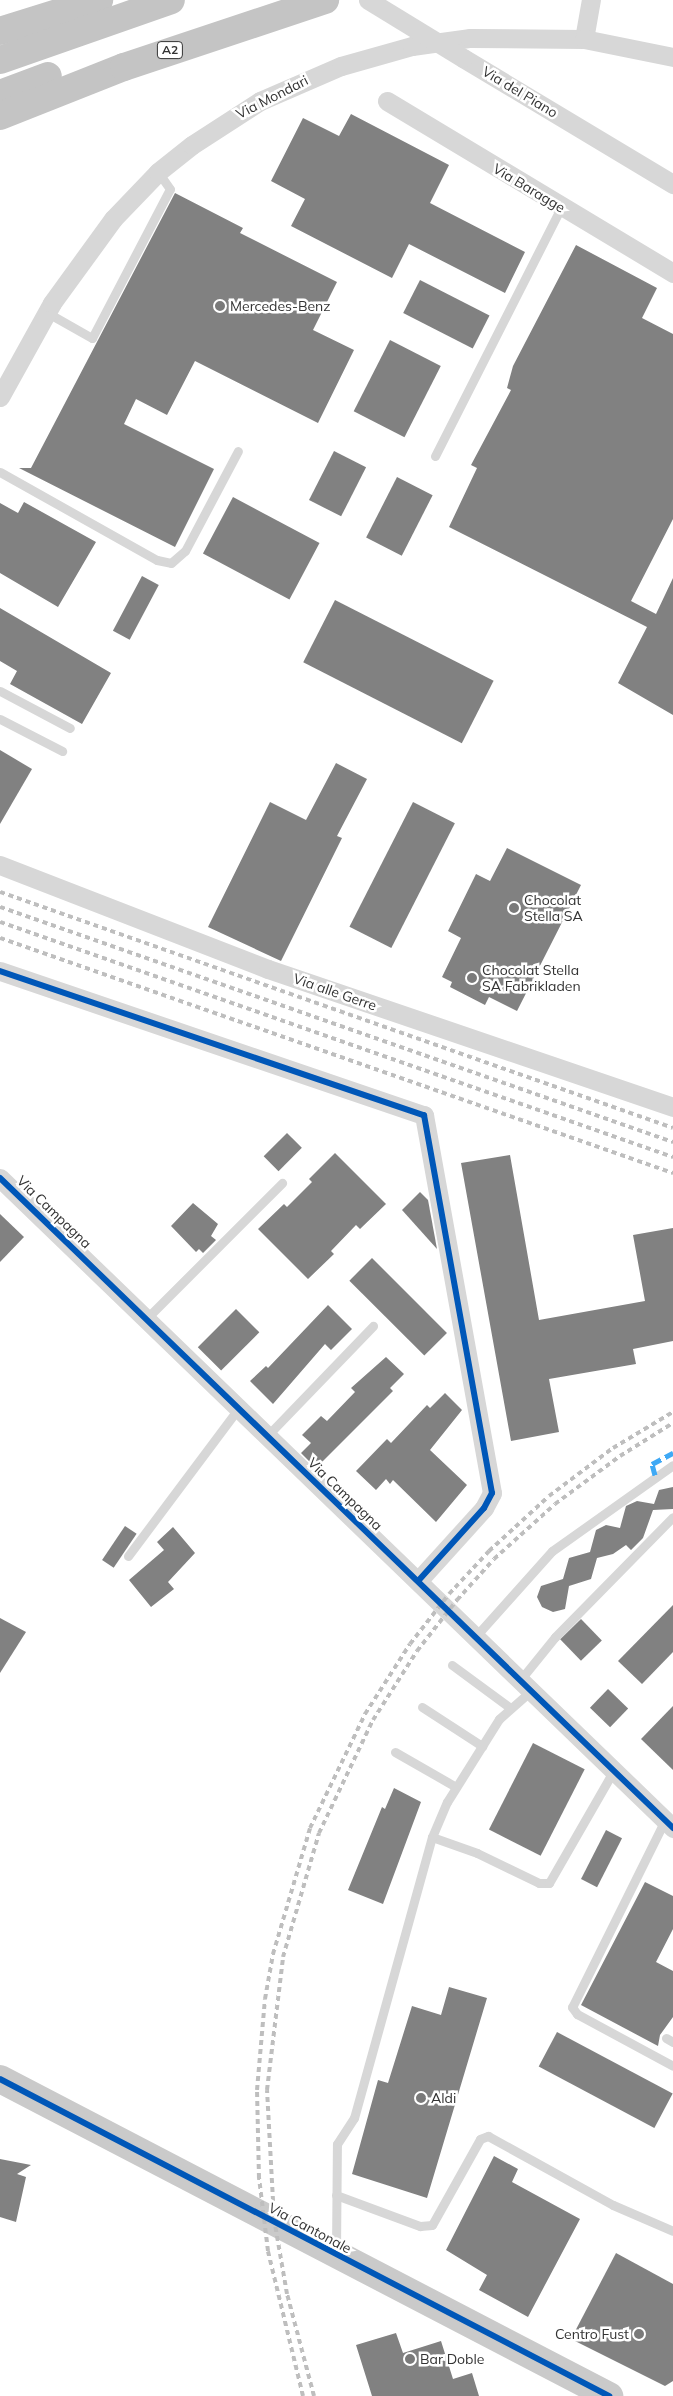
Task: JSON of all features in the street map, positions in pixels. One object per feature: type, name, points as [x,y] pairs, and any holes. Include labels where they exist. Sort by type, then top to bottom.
[{"type":"highway","points":[[0,31],[99,0]]},
{"type":"highway","points":[[0,60],[171,0]]},
{"type":"highway","name":"A2","points":[[0,94],[131,46],[276,0]]},
{"type":"highway","name":"A2","points":[[0,116],[124,66],[325,0]]},
{"type":"main road","name":"Via Cantonale","points":[[0,2079],[336,2256],[609,2396]]},
{"type":"street","name":"Via del Piano","points":[[368,0],[673,184]]},
{"type":"street","points":[[584,39],[591,0]]},
{"type":"street","name":"Via Mondari","points":[[0,397],[46,312],[112,219],[158,172],[226,120],[288,87],[341,66],[412,46],[470,38],[584,39],[673,57]]},
{"type":"street","name":"Via Baragge","points":[[387,101],[561,208],[673,273]]},
{"type":"street","name":"Via alle Gerre","points":[[0,866],[268,969],[673,1107]]},
{"type":"street","points":[[0,971],[424,1116],[492,1493],[484,1508],[418,1581]]},
{"type":"street","name":"Via Campagna","points":[[0,1178],[669,1824]]},
{"type":"lane","points":[[46,312],[92,338],[170,189],[158,172]]},
{"type":"lane","points":[[435,456],[561,208]]},
{"type":"lane","points":[[0,472],[157,560],[171,563],[186,551],[238,451]]},
{"type":"lane","points":[[0,691],[70,728]]},
{"type":"lane","points":[[0,719],[62,751]]},
{"type":"lane","points":[[145,1320],[282,1184]]},
{"type":"lane","points":[[267,1436],[373,1326]]},
{"type":"lane","points":[[128,1556],[238,1409]]},
{"type":"lane","points":[[476,1636],[552,1551],[673,1465]]},
{"type":"lane","points":[[336,2256],[338,2144],[354,2118],[432,1837],[456,1787],[509,1707],[527,1685],[555,1637],[673,1517]]},
{"type":"lane","points":[[452,1665],[509,1707]]},
{"type":"lane","points":[[422,1707],[482,1746]]},
{"type":"lane","points":[[395,1752],[456,1787]]},
{"type":"lane","points":[[432,1837],[477,1854],[539,1883],[549,1883],[614,1770]]},
{"type":"lane","points":[[669,1824],[572,2007],[578,2014],[673,2066]]},
{"type":"lane","points":[[336,2195],[420,2226],[432,2225],[480,2139],[488,2136],[613,2205],[673,2231]]},
{"type":"building","points":[[351,114],[449,165],[430,203],[525,252],[505,293],[409,244],[392,278],[291,226],[305,199],[271,181],[303,118],[339,136]]},
{"type":"building","name":"Mercedes-Benz","points":[[175,193],[243,228],[240,233],[337,282],[313,330],[354,350],[318,423],[195,361],[167,415],[136,399],[124,424],[214,469],[175,547],[19,468],[31,468]]},
{"type":"building","points":[[576,245],[657,288],[642,318],[673,334],[673,519],[631,601],[656,614],[673,578],[673,715],[618,683],[647,627],[449,527],[477,468],[471,465],[511,390],[507,388],[513,366]]},
{"type":"building","points":[[420,280],[489,315],[473,348],[403,313]]},
{"type":"building","points":[[390,340],[441,366],[404,437],[354,411]]},
{"type":"building","points":[[334,451],[366,467],[341,516],[309,500]]},
{"type":"building","points":[[397,477],[433,495],[402,556],[366,538]]},
{"type":"building","points":[[233,497],[320,543],[289,600],[203,554]]},
{"type":"building","points":[[24,502],[96,542],[58,607],[0,573],[0,503],[18,513]]},
{"type":"building","points":[[142,576],[159,585],[130,640],[113,631]]},
{"type":"building","points":[[335,600],[494,681],[462,743],[303,662]]},
{"type":"building","points":[[0,608],[111,673],[82,724],[10,684],[17,671],[0,661]]},
{"type":"building","points":[[0,750],[32,769],[0,824]]},
{"type":"building","points":[[336,763],[367,779],[337,836],[342,838],[281,961],[208,927],[270,802],[306,820]]},
{"type":"building","points":[[413,802],[455,823],[391,948],[349,927]]},
{"type":"building","name":"Chocolat Stella SA","points":[[507,848],[581,885],[517,1011],[489,997],[485,1005],[450,987],[452,982],[442,977],[461,938],[448,931],[476,874],[490,881]]},
{"type":"building","points":[[287,1133],[302,1148],[279,1171],[264,1156]]},
{"type":"building","points":[[335,1153],[386,1204],[360,1229],[356,1225],[331,1251],[334,1254],[308,1279],[258,1229],[284,1204],[287,1207],[312,1182],[309,1179]]},
{"type":"building","points":[[510,1155],[539,1320],[645,1301],[633,1235],[673,1228],[673,1341],[633,1349],[636,1364],[549,1379],[559,1432],[511,1441],[461,1163]]},
{"type":"building","points":[[420,1192],[428,1200],[437,1249],[402,1210]]},
{"type":"building","points":[[193,1203],[218,1224],[211,1236],[216,1240],[203,1253],[199,1249],[196,1252],[171,1226]]},
{"type":"building","points":[[0,1214],[24,1237],[0,1262]]},
{"type":"building","points":[[372,1258],[447,1333],[424,1356],[349,1281]]},
{"type":"building","points":[[328,1305],[352,1329],[331,1350],[325,1344],[273,1404],[250,1381],[266,1366],[268,1368]]},
{"type":"building","points":[[236,1309],[259,1332],[221,1371],[198,1347]]},
{"type":"building","points":[[386,1357],[404,1374],[390,1388],[393,1391],[316,1468],[301,1453],[311,1443],[302,1435],[321,1416],[327,1421],[355,1392],[351,1388]]},
{"type":"building","points":[[445,1393],[462,1410],[430,1450],[467,1485],[436,1522],[393,1480],[390,1484],[386,1479],[376,1490],[356,1471],[387,1439],[391,1443],[427,1405],[430,1408]]},
{"type":"building","points":[[673,1487],[673,1509],[653,1510],[643,1538],[631,1550],[626,1545],[613,1554],[597,1558],[591,1579],[569,1586],[565,1609],[553,1612],[542,1607],[537,1597],[541,1586],[563,1579],[569,1558],[590,1552],[596,1530],[606,1525],[620,1528],[626,1506],[637,1501],[654,1504],[659,1490]]},
{"type":"building","points":[[125,1526],[137,1534],[114,1568],[102,1560]]},
{"type":"building","points":[[173,1527],[195,1553],[168,1582],[174,1589],[151,1607],[129,1580],[164,1550],[157,1542]]},
{"type":"building","points":[[673,1605],[673,1652],[642,1684],[618,1661]]},
{"type":"building","points":[[0,1618],[26,1632],[0,1673]]},
{"type":"building","points":[[581,1619],[602,1641],[581,1661],[560,1639]]},
{"type":"building","points":[[608,1689],[628,1708],[610,1727],[590,1708]]},
{"type":"building","points":[[673,1706],[673,1770],[641,1739]]},
{"type":"building","points":[[533,1743],[585,1769],[541,1856],[489,1829]]},
{"type":"building","points":[[394,1788],[421,1802],[383,1904],[348,1890],[382,1807],[385,1809]]},
{"type":"building","points":[[606,1830],[622,1838],[597,1887],[581,1879]]},
{"type":"building","points":[[645,1882],[673,1896],[673,1929],[656,1962],[673,1971],[673,2017],[660,2035],[658,2046],[581,2005]]},
{"type":"building","points":[[449,1987],[487,1998],[427,2198],[352,2174],[378,2080],[388,2083],[412,2006],[441,2015]]},
{"type":"building","points":[[557,2032],[673,2094],[654,2128],[539,2066]]},
{"type":"building","points":[[494,2156],[518,2169],[512,2182],[580,2219],[528,2317],[479,2290],[487,2275],[446,2250]]},
{"type":"building","points":[[0,2159],[31,2165],[17,2174],[26,2177],[16,2222],[0,2217]]},
{"type":"building","points":[[616,2253],[673,2284],[673,2381],[665,2386],[571,2339]]},
{"type":"building","points":[[396,2333],[403,2353],[441,2341],[453,2379],[472,2373],[479,2396],[372,2396],[356,2345]]},
{"type":"railway","points":[[0,892],[673,1128]]},
{"type":"railway","points":[[0,907],[673,1142]]},
{"type":"railway","points":[[0,922],[673,1157]]},
{"type":"railway","points":[[0,938],[673,1173]]},
{"type":"railway","points":[[303,2396],[268,2251],[259,2178],[257,2090],[265,1999],[273,1954],[310,1828],[365,1714],[410,1644],[449,1594],[489,1551],[549,1496],[613,1448],[673,1412]]},
{"type":"railway","points":[[314,2396],[287,2294],[274,2219],[267,2090],[283,1957],[319,1833],[373,1720],[417,1651],[457,1600],[494,1559],[555,1504],[620,1456],[673,1423]]},
{"type":"marked path","points":[[655,1475],[652,1464],[673,1453]]},
{"type":"cycle path","points":[[0,971],[424,1115],[492,1493],[484,1508],[418,1581]]},
{"type":"cycle path","points":[[0,1178],[673,1828]]},
{"type":"cycle path","points":[[0,2079],[609,2396]]},
{"type":"place","name":"Mercedes-Benz","points":[[220,306]]},
{"type":"place","name":"Chocolat Stella SA","points":[[514,908]]},
{"type":"place","name":"Chocolat Stella SA Fabrikladen","points":[[472,978]]},
{"type":"place","name":"Aldi","points":[[421,2098]]},
{"type":"place","name":"Centro Fust","points":[[639,2334]]},
{"type":"place","name":"Bar Doble","points":[[410,2359]]}]
